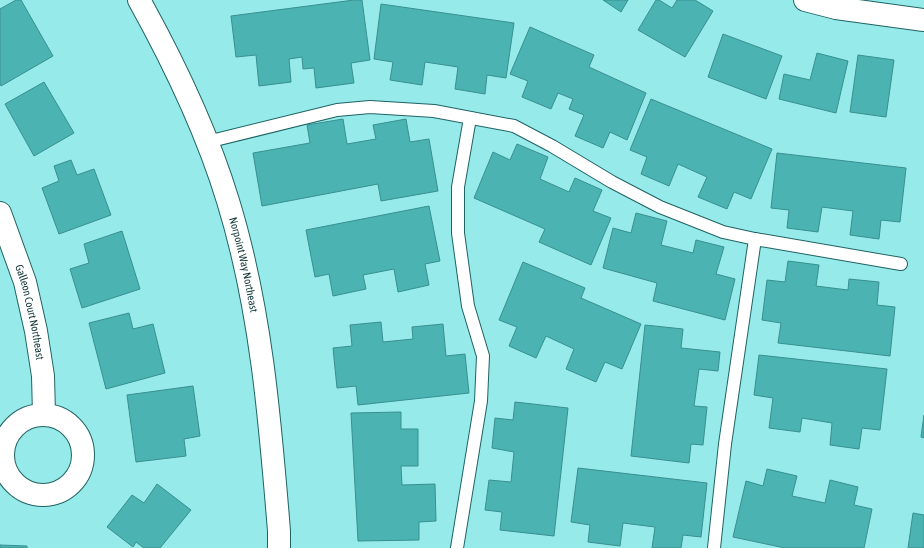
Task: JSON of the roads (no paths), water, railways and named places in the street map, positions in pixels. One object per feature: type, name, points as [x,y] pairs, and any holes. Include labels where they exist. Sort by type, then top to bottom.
[{"type":"street","name":"Norpoint Way Northeast","points":[[139,0],[178,76],[207,142],[230,209],[246,269],[261,351],[271,429],[279,548]]},
{"type":"street","points":[[805,0],[836,8],[924,20]]},
{"type":"street","name":"Galleon Court Northeast","points":[[0,213],[25,282],[36,331],[43,376],[44,414]]},
{"type":"lane","points":[[207,142],[337,110],[370,107],[434,111],[514,126],[552,146],[612,182],[660,207],[723,232],[755,239],[901,264]]},
{"type":"lane","points":[[457,548],[481,401],[483,356],[468,306],[458,233],[458,187],[470,118]]},
{"type":"lane","points":[[714,548],[725,444],[755,239]]}]
